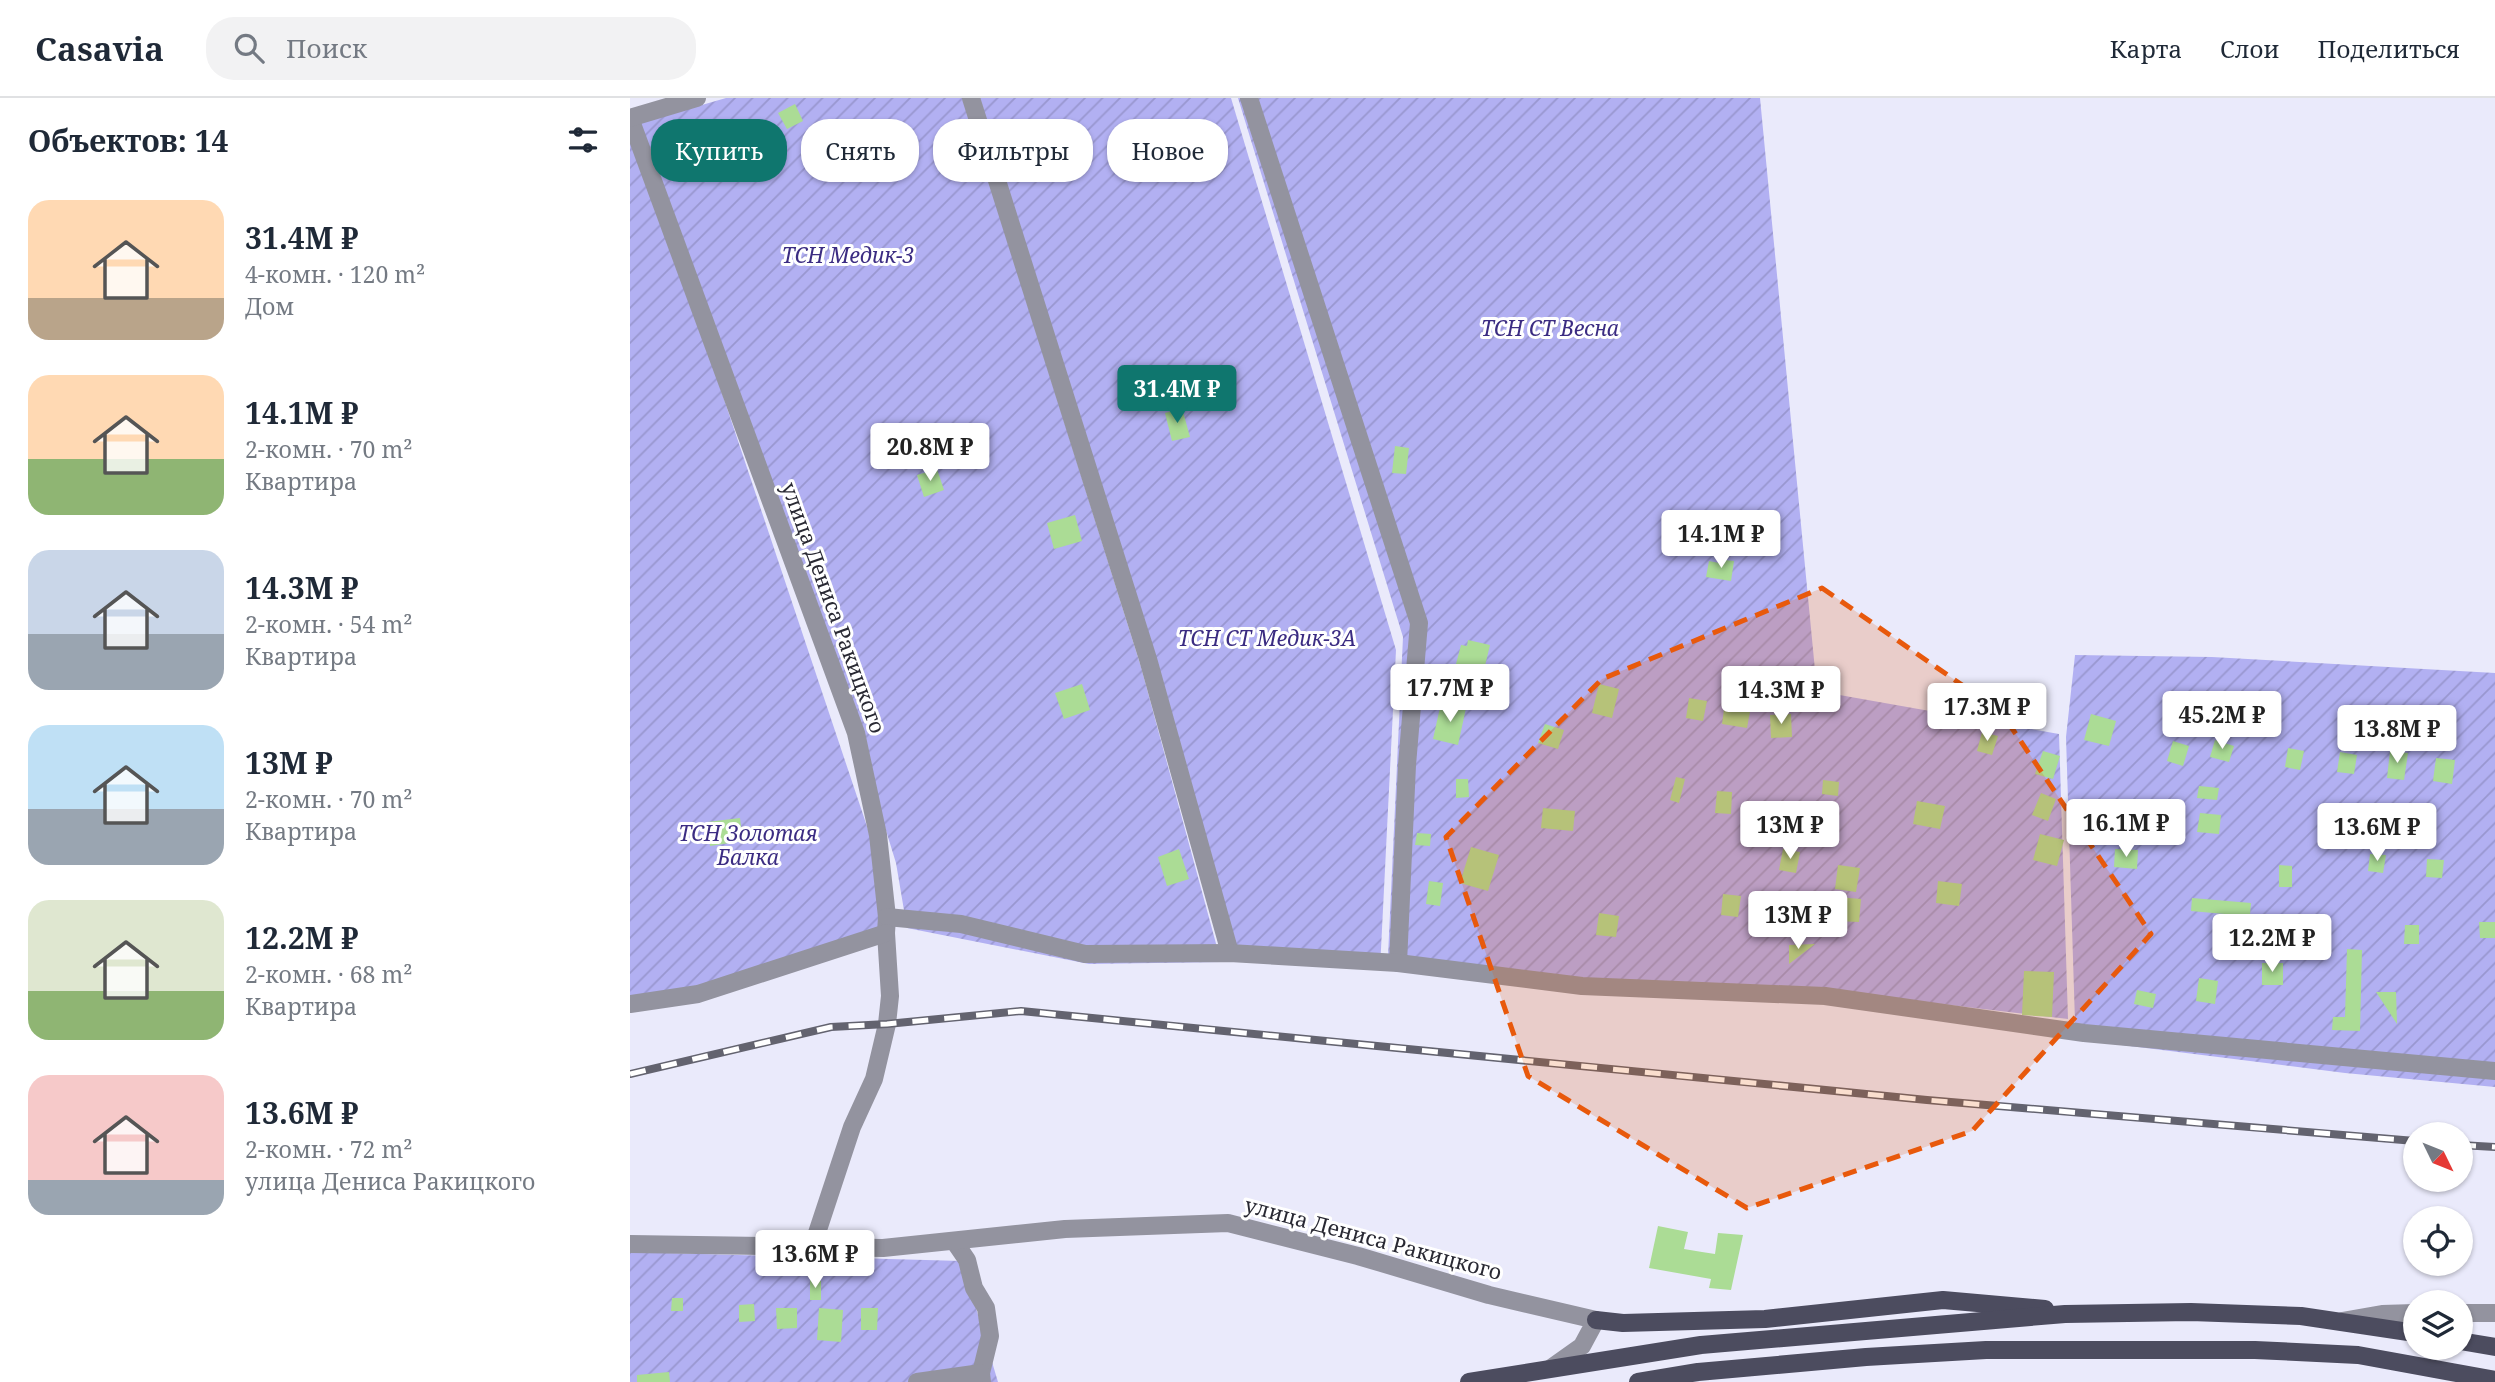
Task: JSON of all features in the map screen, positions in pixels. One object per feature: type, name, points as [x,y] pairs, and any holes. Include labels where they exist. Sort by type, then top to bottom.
[{"type":"main road","points":[[1596,1320],[1623,1323],[1765,1319],[1943,1300],[2039,1307],[2065,1314]]},
{"type":"main road","points":[[1469,1382],[1701,1345],[2065,1314],[2191,1312],[2301,1316],[2403,1331]]},
{"type":"main road","points":[[2473,1343],[2495,1347]]},
{"type":"main road","points":[[1638,1382],[1711,1371],[1866,1357],[1986,1350],[2255,1350],[2358,1355],[2495,1380]]},
{"type":"street","points":[[630,118],[696,98]]},
{"type":"street","points":[[971,98],[1148,659],[1230,953]]},
{"type":"street","points":[[1249,98],[1419,623],[1407,765],[1398,963]]},
{"type":"street","name":"улица Дениса Ракицкого","points":[[630,118],[856,733],[878,835],[887,925],[890,996],[887,1024],[874,1079],[852,1126],[812,1248],[883,1248],[1065,1229],[1228,1223],[1358,1256],[1489,1295],[1596,1320]]},
{"type":"street","points":[[630,1004],[698,994],[887,925],[961,924],[1085,954],[1230,953],[1398,963],[1582,986],[1825,996],[2084,1033],[2495,1071]]},
{"type":"street","points":[[917,1382],[982,1377],[990,1336],[985,1308],[974,1288],[967,1260],[954,1241]]},
{"type":"street","points":[[630,1244],[812,1248]]},
{"type":"street","points":[[2341,1321],[2403,1313]]},
{"type":"street","points":[[2473,1313],[2495,1314]]},
{"type":"street","points":[[1551,1368],[1582,1346],[1596,1320]]},
{"type":"highlighted area","points":[[1822,588],[2001,712],[2151,934],[1972,1131],[1747,1208],[1528,1076],[1446,837],[1602,679]]},
{"type":"green space","name":"ТСН Медик-3","points":[[726,98],[963,98],[970,119],[933,119],[933,182],[989,182],[1141,667],[1221,962],[1089,964],[907,928],[896,863],[856,733],[652,182],[787,182],[787,119],[654,119]]},
{"type":"green space","name":"ТСН СТ Медик-3А","points":[[980,98],[1231,98],[1396,650],[1380,969],[1233,960],[1005,182],[1093,182],[1093,119],[986,119]]},
{"type":"green space","name":"ТСН СТ Весна","points":[[1238,98],[1760,98],[1817,691],[2059,734],[2068,1019],[1813,989],[1562,978],[1388,956],[1403,637]]},
{"type":"green space","name":"ТСН Медик-3","points":[[651,120],[651,179],[643,157],[900,925],[630,1008],[630,124]]},
{"type":"green space","points":[[2075,655],[2212,657],[2495,673],[2495,1087],[2345,1073],[2074,1039],[2066,737]]},
{"type":"green space","points":[[630,1252],[962,1261],[998,1382],[630,1382]]},
{"type":"building","points":[[795,104],[802,119],[787,129],[787,119],[781,119],[778,113]]},
{"type":"building","points":[[1182,408],[1190,437],[1172,441],[1165,413]]},
{"type":"building","points":[[1395,446],[1409,448],[1406,474],[1392,473]]},
{"type":"building","points":[[937,469],[944,490],[924,497],[917,475]]},
{"type":"building","points":[[1075,515],[1082,541],[1054,549],[1047,523]]},
{"type":"building","points":[[1725,560],[1734,561],[1731,581],[1706,577],[1709,561],[1724,564]]},
{"type":"building","points":[[1468,640],[1490,645],[1484,670],[1456,664],[1461,645],[1467,646]]},
{"type":"building","points":[[1082,684],[1090,710],[1064,719],[1055,693]]},
{"type":"building","points":[[1599,684],[1619,689],[1612,718],[1592,713]]},
{"type":"building","points":[[1689,698],[1707,701],[1703,721],[1686,718]]},
{"type":"building","points":[[1725,702],[1751,706],[1747,728],[1722,724]]},
{"type":"building","points":[[1441,703],[1466,708],[1458,745],[1433,739]]},
{"type":"building","points":[[1791,714],[1792,737],[1771,738],[1770,715]]},
{"type":"building","points":[[2091,714],[2116,721],[2109,746],[2084,740]]},
{"type":"building","points":[[1545,724],[1564,730],[1558,749],[1538,743]]},
{"type":"building","points":[[1982,732],[1998,736],[1992,755],[1977,751]]},
{"type":"building","points":[[2215,740],[2234,746],[2229,762],[2210,757]]},
{"type":"building","points":[[2173,741],[2189,746],[2183,766],[2167,761]]},
{"type":"building","points":[[2288,748],[2304,751],[2300,770],[2285,767]]},
{"type":"building","points":[[2043,751],[2060,756],[2053,779],[2035,774]]},
{"type":"building","points":[[2390,751],[2408,753],[2404,780],[2387,778]]},
{"type":"building","points":[[2340,752],[2357,755],[2354,774],[2337,772]]},
{"type":"building","points":[[2436,758],[2455,760],[2452,784],[2433,781]]},
{"type":"building","points":[[1676,777],[1685,779],[1679,803],[1670,800]]},
{"type":"building","points":[[1456,779],[1468,779],[1469,797],[1456,798]]},
{"type":"building","points":[[1823,780],[1839,782],[1838,796],[1822,794]]},
{"type":"building","points":[[2199,786],[2219,788],[2217,800],[2197,798]]},
{"type":"building","points":[[1717,791],[1732,792],[1731,814],[1715,813]]},
{"type":"building","points":[[2041,793],[2056,799],[2048,821],[2032,815]]},
{"type":"building","points":[[1917,801],[1945,806],[1940,829],[1913,824]]},
{"type":"building","points":[[1543,808],[1575,811],[1573,831],[1541,828]]},
{"type":"building","points":[[2200,813],[2221,815],[2219,834],[2197,832]]},
{"type":"building","points":[[740,818],[743,841],[710,846],[707,822]]},
{"type":"building","points":[[1417,833],[1431,834],[1430,846],[1415,845]]},
{"type":"building","points":[[2040,834],[2064,840],[2057,866],[2033,860]]},
{"type":"building","points":[[1471,847],[1499,855],[1488,891],[1460,883]]},
{"type":"building","points":[[1179,849],[1189,879],[1167,886],[1158,857]]},
{"type":"building","points":[[1783,849],[1800,852],[1796,873],[1779,870]]},
{"type":"building","points":[[2115,849],[2138,850],[2137,869],[2114,867]]},
{"type":"building","points":[[2370,854],[2386,855],[2383,873],[2368,871]]},
{"type":"building","points":[[2427,859],[2444,860],[2442,878],[2426,877]]},
{"type":"building","points":[[1838,865],[1860,868],[1856,892],[1835,889]]},
{"type":"building","points":[[2279,865],[2292,866],[2292,887],[2279,887]]},
{"type":"building","points":[[1429,881],[1443,883],[1440,906],[1426,904]]},
{"type":"building","points":[[1938,881],[1962,884],[1959,906],[1936,903]]},
{"type":"building","points":[[1723,894],[1741,896],[1738,917],[1721,915]]},
{"type":"building","points":[[1837,897],[1861,899],[1859,922],[1835,921]]},
{"type":"building","points":[[2192,898],[2251,903],[2249,927],[2235,926],[2236,915],[2191,911]]},
{"type":"building","points":[[1599,913],[1619,916],[1616,937],[1596,935]]},
{"type":"building","points":[[2479,922],[2495,922],[2495,938],[2480,938]]},
{"type":"building","points":[[2405,925],[2419,925],[2419,944],[2404,944]]},
{"type":"building","points":[[1815,944],[1789,964],[1789,945]]},
{"type":"building","points":[[2347,949],[2362,950],[2360,1031],[2332,1030],[2333,1017],[2345,1017]]},
{"type":"building","points":[[2262,963],[2283,963],[2283,985],[2262,985]]},
{"type":"building","points":[[2024,971],[2054,972],[2052,1017],[2022,1015]]},
{"type":"building","points":[[2199,978],[2218,981],[2215,1004],[2196,1001]]},
{"type":"building","points":[[2137,990],[2156,994],[2153,1008],[2134,1004]]},
{"type":"building","points":[[2376,992],[2396,992],[2397,1024]]},
{"type":"building","points":[[1658,1226],[1688,1232],[1684,1249],[1715,1254],[1718,1233],[1743,1235],[1731,1290],[1709,1288],[1711,1279],[1649,1268]]},
{"type":"building","points":[[810,1280],[821,1281],[821,1300],[810,1300]]},
{"type":"building","points":[[672,1298],[683,1298],[683,1311],[671,1311]]},
{"type":"building","points":[[754,1304],[755,1321],[739,1322],[739,1305]]},
{"type":"building","points":[[776,1308],[797,1308],[797,1328],[777,1329]]},
{"type":"building","points":[[819,1308],[843,1310],[841,1342],[817,1340]]},
{"type":"building","points":[[861,1308],[878,1308],[877,1330],[861,1330]]},
{"type":"building","points":[[669,1372],[670,1382],[637,1382],[637,1375]]},
{"type":"railway","points":[[630,1074],[831,1027],[1021,1011],[1927,1100],[2403,1140]]},
{"type":"railway","points":[[2473,1146],[2495,1147]]},
{"type":"park label","name":"ТСН Золотая Балка","points":[[748,846]]}]
